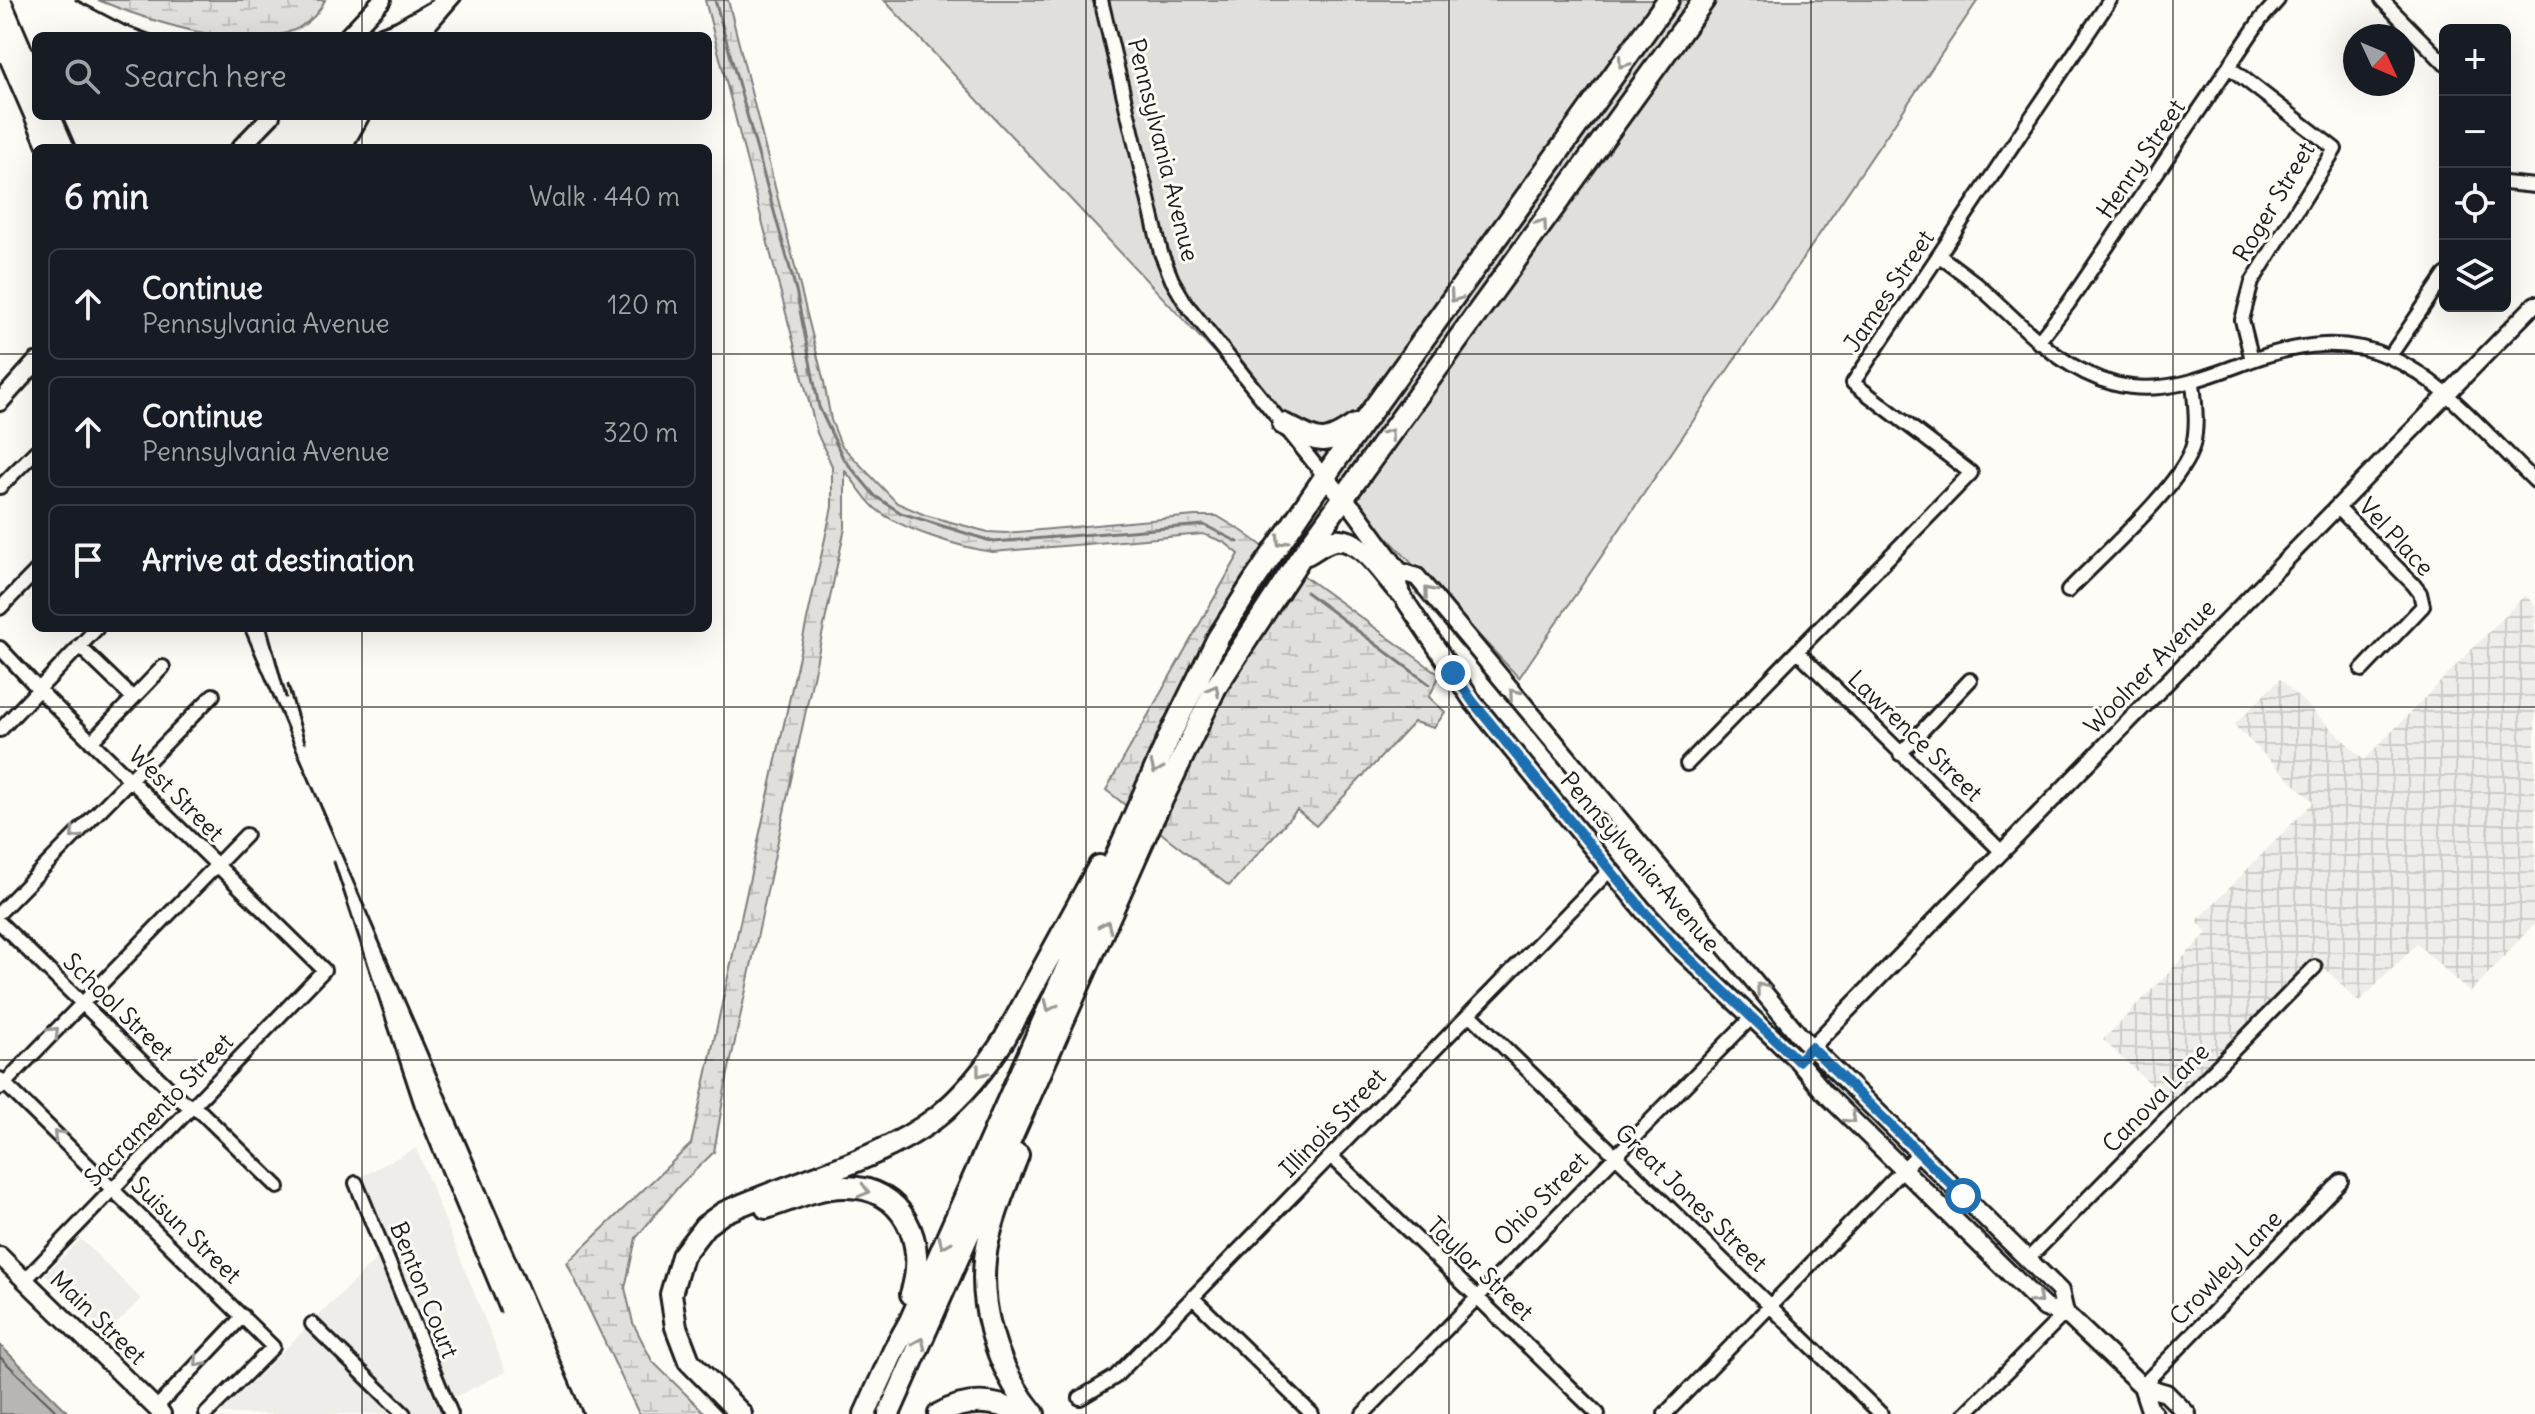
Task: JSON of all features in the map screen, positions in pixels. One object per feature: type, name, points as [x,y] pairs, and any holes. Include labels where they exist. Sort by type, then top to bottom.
[{"type":"highway","points":[[865,1414],[910,1321],[1136,813],[1218,638],[1325,477],[1668,0]]},
{"type":"highway","points":[[889,1414],[1151,823],[1216,687],[1300,558],[1704,0]]},
{"type":"highway","points":[[1283,424],[1311,438],[1333,440],[1371,413]]},
{"type":"highway","points":[[1300,558],[1333,540],[1345,540],[1358,546],[1398,580]]},
{"type":"highway","points":[[741,1414],[689,1361],[676,1327],[671,1294],[682,1256],[705,1226],[723,1213],[897,1141],[934,1119],[971,1085],[1005,1038],[1108,849],[1136,813]]},
{"type":"highway","points":[[1034,1414],[1017,1391],[994,1339],[985,1292],[988,1241],[1014,1165],[1081,1005],[1091,959]]},
{"type":"highway","points":[[674,1307],[690,1261],[711,1235],[725,1225],[748,1214],[822,1190],[846,1186],[868,1190],[886,1199],[903,1214],[913,1232],[918,1256],[916,1279],[894,1350]]},
{"type":"highway","points":[[939,1414],[968,1403],[988,1402],[1021,1414]]},
{"type":"main road","points":[[352,32],[382,0]]},
{"type":"main road","points":[[244,144],[267,120]]},
{"type":"main road","points":[[0,402],[32,366]]},
{"type":"main road","name":"Pennsylvania Avenue","points":[[1325,477],[1344,497],[1473,702],[1675,945],[1798,1061],[1824,1092],[2045,1308],[2065,1313],[2142,1386],[2166,1393],[2187,1414]]},
{"type":"main road","name":"Pennsylvania Avenue","points":[[1398,580],[1417,577],[1811,1047],[2060,1291],[2065,1313]]},
{"type":"main road","name":"Main Street","points":[[0,1256],[159,1411]]},
{"type":"main road","name":"Pennsylvania Avenue","points":[[2142,1386],[2154,1414]]},
{"type":"street","name":"Pennsylvania Avenue","points":[[1101,0],[1161,253],[1172,280],[1186,304],[1325,477]]},
{"type":"street","name":"James Street","points":[[1687,764],[1971,473],[1853,383],[2110,0]]},
{"type":"street","name":"Henry Street","points":[[2038,342],[2068,304],[2261,19],[2278,0]]},
{"type":"street","points":[[2382,0],[2439,58]]},
{"type":"street","name":"Roger Street","points":[[2229,67],[2335,149],[2252,282],[2242,320],[2252,360]]},
{"type":"street","points":[[2511,184],[2535,186]]},
{"type":"street","points":[[1940,256],[1974,282],[2057,358],[2085,374],[2119,385],[2165,388],[2193,383],[2252,360],[2322,343],[2378,351],[2416,369],[2535,481]]},
{"type":"street","points":[[2390,356],[2439,284]]},
{"type":"street","name":"Woolner Avenue","points":[[1798,1061],[2535,304]]},
{"type":"street","points":[[2068,591],[2179,473],[2193,446],[2196,416],[2193,383]]},
{"type":"street","points":[[0,487],[32,455]]},
{"type":"street","name":"Vel Place","points":[[2337,507],[2413,584],[2420,593],[2423,606],[2362,670]]},
{"type":"street","points":[[0,608],[32,575]]},
{"type":"street","points":[[0,730],[93,632]]},
{"type":"street","points":[[79,646],[133,698]]},
{"type":"street","name":"West Street","points":[[1,651],[324,970]]},
{"type":"street","name":"Lawrence Street","points":[[1798,652],[2002,852]]},
{"type":"street","points":[[91,742],[163,667]]},
{"type":"street","points":[[1900,754],[1970,680]]},
{"type":"street","points":[[0,912],[213,695]]},
{"type":"street","points":[[2,1083],[246,835]]},
{"type":"street","name":"Illinois Street","points":[[1080,1398],[1115,1377],[1610,870]]},
{"type":"street","name":"School Street","points":[[0,923],[182,1101],[278,1187]]},
{"type":"street","name":"Canova Lane","points":[[2028,1259],[2315,967]]},
{"type":"street","name":"Sacramento Street","points":[[25,1280],[324,970]]},
{"type":"street","name":"Great Jones Street","points":[[1470,1014],[1881,1414]]},
{"type":"street","name":"Ohio Street","points":[[1363,1414],[1752,1017]]},
{"type":"street","name":"Suisun Street","points":[[2,1083],[273,1347],[206,1414]]},
{"type":"street","points":[[1665,1414],[1919,1153]]},
{"type":"street","name":"Taylor Street","points":[[1331,1156],[1598,1414]]},
{"type":"street","name":"Crowley Lane","points":[[2142,1386],[2341,1181]]},
{"type":"street","name":"Benton Court","points":[[356,1183],[451,1414]]},
{"type":"street","points":[[1193,1298],[1312,1414]]},
{"type":"street","points":[[1965,1414],[2065,1313]]},
{"type":"street","points":[[159,1411],[243,1316]]},
{"type":"street","points":[[312,1324],[404,1414]]},
{"type":"shaded area","points":[[2525,595],[2535,605],[2535,923],[2470,993],[2417,944],[2359,1002],[2313,957],[2172,1104],[2103,1040],[2207,933],[2197,921],[2313,802],[2234,725],[2280,679],[2364,760]]},
{"type":"shaded area","points":[[416,1148],[506,1372],[438,1405],[441,1414],[220,1414],[388,1247],[362,1176]]},
{"type":"shaded area","points":[[81,1239],[141,1299],[106,1334],[45,1275]]},
{"type":"green space","points":[[98,0],[325,0],[308,22],[287,32],[200,32],[152,20]]},
{"type":"green space","points":[[705,0],[728,0],[831,420],[841,445],[897,503],[925,515],[988,532],[1006,533],[1217,516],[1440,675],[1429,697],[1445,712],[1434,728],[1414,722],[1316,826],[1297,810],[1229,886],[1106,790],[1239,554],[1224,542],[1203,534],[993,552],[980,550],[900,524],[872,505],[845,471],[845,528],[726,1083],[714,1152],[679,1186],[636,1238],[625,1288],[633,1323],[652,1361],[706,1414],[639,1414],[567,1263],[691,1144],[832,507],[832,466],[817,433]]},
{"type":"green space","points":[[884,0],[1978,0],[1519,678]]},
{"type":"water","points":[[0,1345],[70,1414],[0,1414]]},
{"type":"waterway","points":[[715,0],[796,290],[819,407],[843,458],[875,496],[901,513],[994,542],[1204,525],[1238,542]]},
{"type":"waterway","points":[[1306,592],[1429,684]]},
{"type":"railway","points":[[12,0],[32,47]]},
{"type":"railway","points":[[76,0],[143,32]]},
{"type":"railway","points":[[366,32],[395,21],[432,0]]},
{"type":"railway","points":[[433,32],[461,0]]},
{"type":"railway","points":[[0,63],[35,144]]},
{"type":"railway","points":[[64,120],[74,144]]},
{"type":"railway","points":[[355,144],[369,120]]},
{"type":"railway","points":[[246,632],[583,1414]]},
{"type":"railway","points":[[268,632],[286,697]]},
{"type":"railway","points":[[288,685],[305,742]]},
{"type":"railway","points":[[334,862],[415,1108],[500,1312]]},
{"type":"route","points":[[1453,673],[1535,778],[1675,945],[1798,1061],[1811,1047],[1963,1196]]}]
